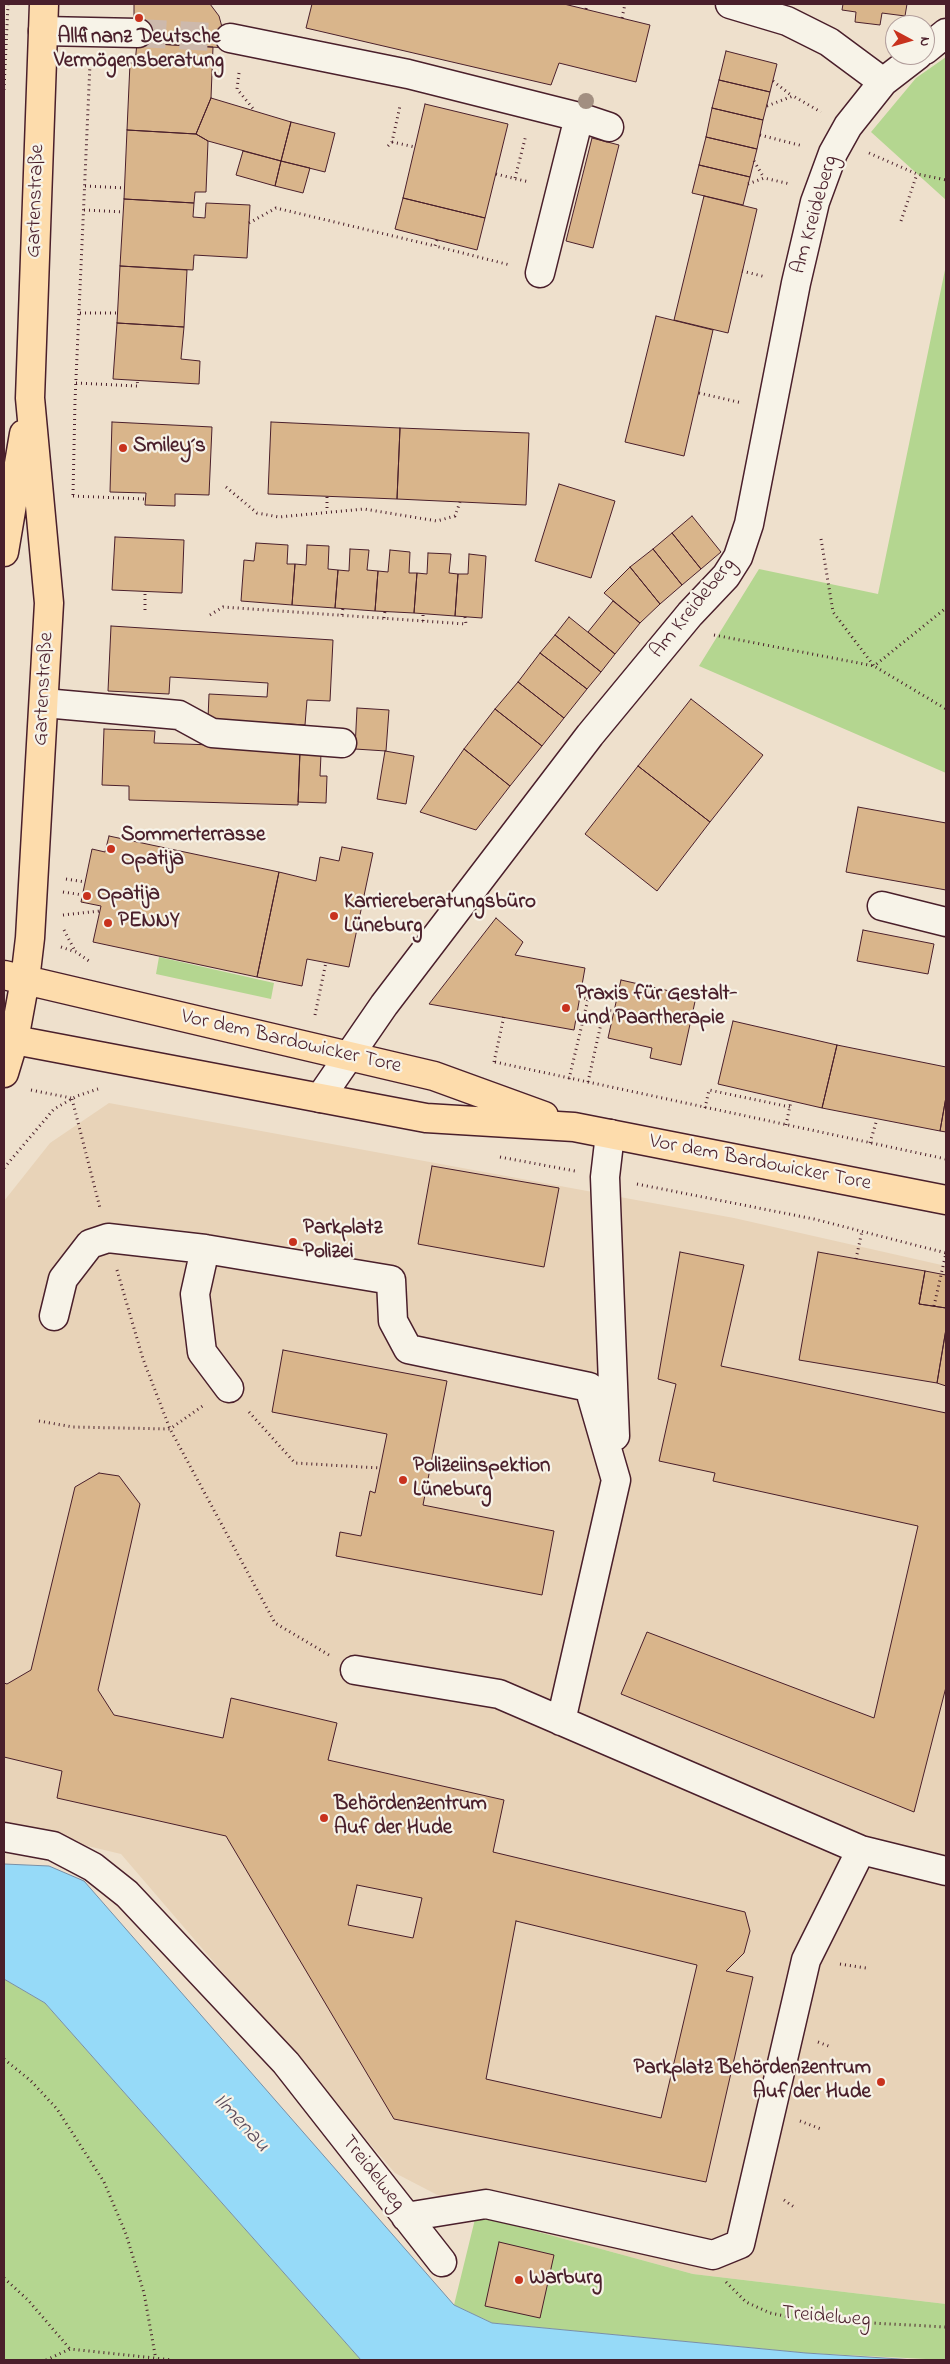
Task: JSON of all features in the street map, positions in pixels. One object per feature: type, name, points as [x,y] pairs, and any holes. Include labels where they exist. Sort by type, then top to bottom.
[{"type":"main road","name":"Gartenstraße","points":[[13,1081],[9,1039],[15,977],[30,938],[49,604],[30,398],[44,4]]},
{"type":"main road","name":"Gartenstraße","points":[[4,552],[30,398]]},
{"type":"main road","name":"Vor dem Bardowicker Tore","points":[[15,977],[434,1076],[574,1127]]},
{"type":"main road","name":"Vor dem Bardowicker Tore","points":[[9,1039],[426,1118],[574,1127],[946,1200]]},
{"type":"street","points":[[741,5],[787,21],[829,42],[883,82]]},
{"type":"street","points":[[43,31],[138,33]]},
{"type":"street","points":[[935,42],[946,33]]},
{"type":"street","points":[[236,38],[408,74],[579,117],[609,127]]},
{"type":"street","name":"Am Kreideberg","points":[[320,1098],[384,1005],[590,735],[690,614],[730,570],[738,557],[749,524],[796,284],[819,190],[833,153],[848,126],[883,82],[905,65]]},
{"type":"street","points":[[538,266],[579,117]]},
{"type":"street","points":[[44,703],[179,715],[212,733],[342,743]]},
{"type":"street","points":[[882,906],[946,922]]},
{"type":"street","points":[[561,1720],[616,1480],[604,1177],[610,1134]]},
{"type":"street","points":[[54,1316],[63,1279],[90,1244],[108,1238],[205,1249],[391,1280],[393,1321],[408,1348],[590,1387],[616,1480]]},
{"type":"street","points":[[205,1249],[195,1294],[202,1352],[229,1388]]},
{"type":"street","points":[[356,1670],[499,1694],[861,1850],[946,1871]]},
{"type":"street","name":"Treidelweg","points":[[4,1837],[53,1846],[93,1867],[127,1894],[286,2063],[406,2218],[486,2204],[713,2255]]},
{"type":"street","points":[[713,2255],[740,2244],[806,1960],[861,1850]]},
{"type":"street","points":[[406,2218],[442,2262]]},
{"type":"path","points":[[4,90],[8,4]]},
{"type":"path","points":[[586,9],[587,4]]},
{"type":"path","points":[[622,18],[625,4]]},
{"type":"path","points":[[75,401],[91,31]]},
{"type":"path","points":[[236,38],[237,89],[255,111]]},
{"type":"path","points":[[773,82],[793,96],[848,126]]},
{"type":"path","points":[[767,106],[793,96]]},
{"type":"path","points":[[515,178],[533,106]]},
{"type":"path","points":[[760,135],[833,153]]},
{"type":"path","points":[[388,146],[392,142],[415,147]]},
{"type":"path","points":[[754,161],[764,178]]},
{"type":"path","points":[[890,163],[917,174],[946,180]]},
{"type":"path","points":[[900,221],[917,174]]},
{"type":"path","points":[[748,184],[764,178],[819,190]]},
{"type":"path","points":[[85,186],[124,188]]},
{"type":"path","points":[[249,222],[276,208],[435,246],[538,266]]},
{"type":"path","points":[[84,210],[123,212]]},
{"type":"path","points":[[435,246],[437,240]]},
{"type":"path","points":[[80,313],[117,313]]},
{"type":"path","points":[[76,383],[138,386],[137,380]]},
{"type":"path","points":[[699,393],[771,409]]},
{"type":"path","points":[[226,487],[257,513],[280,517],[327,511],[364,509],[380,510],[418,520],[437,521],[455,516],[460,502]]},
{"type":"path","points":[[73,496],[145,499]]},
{"type":"path","points":[[327,497],[327,511]]},
{"type":"path","points":[[821,539],[833,612],[874,666]]},
{"type":"path","points":[[145,592],[145,610]]},
{"type":"path","points":[[263,610],[264,603]]},
{"type":"path","points":[[301,612],[302,605]]},
{"type":"path","points":[[210,615],[223,607],[466,624],[465,616]]},
{"type":"path","points":[[342,616],[343,608]]},
{"type":"path","points":[[874,666],[946,608]]},
{"type":"path","points":[[384,618],[385,611]]},
{"type":"path","points":[[423,621],[424,614]]},
{"type":"path","points":[[729,639],[874,666],[946,709]]},
{"type":"path","points":[[58,877],[85,882]]},
{"type":"path","points":[[57,891],[83,895]]},
{"type":"path","points":[[92,963],[76,952],[66,936],[60,916],[100,911]]},
{"type":"path","points":[[314,1018],[326,962]]},
{"type":"path","points":[[569,1079],[588,999],[580,997]]},
{"type":"path","points":[[588,1082],[604,1010],[614,1012]]},
{"type":"path","points":[[494,1062],[504,1016]]},
{"type":"path","points":[[485,1060],[946,1159]]},
{"type":"path","points":[[13,1081],[72,1099]]},
{"type":"path","points":[[4,1168],[54,1108],[102,1088]]},
{"type":"path","points":[[705,1108],[709,1090],[790,1107]]},
{"type":"path","points":[[72,1099],[108,1238],[143,1359],[170,1428],[275,1623],[356,1670]]},
{"type":"path","points":[[786,1125],[791,1101]]},
{"type":"path","points":[[870,1143],[876,1119]]},
{"type":"path","points":[[497,1156],[814,1219],[946,1253],[934,1306]]},
{"type":"path","points":[[856,1259],[862,1231]]},
{"type":"path","points":[[39,1421],[73,1427],[170,1428],[229,1388],[295,1463],[380,1468]]},
{"type":"path","points":[[4,2059],[31,2081],[58,2109],[104,2182],[126,2234],[144,2293],[156,2359]]},
{"type":"path","name":"Treidelweg","points":[[713,2255],[728,2286],[746,2302],[770,2313],[799,2319],[946,2327]]},
{"type":"path","points":[[4,2278],[28,2300],[70,2349]]},
{"type":"path","points":[[46,2360],[70,2349],[173,2360]]},
{"type":"shaded area","points":[[109,1103],[734,1218],[946,1266],[946,2304],[693,2274],[476,2215],[395,2173],[121,1854],[4,1826],[4,1201],[50,1143]]},
{"type":"green space","points":[[946,57],[946,200],[871,132],[916,78]]},
{"type":"green space","points":[[946,265],[946,773],[699,666],[759,569],[878,594]]},
{"type":"green space","points":[[159,957],[274,983],[271,999],[156,974]]},
{"type":"green space","points":[[4,1979],[45,2003],[361,2360],[4,2360]]},
{"type":"green space","points":[[476,2215],[693,2274],[946,2304],[946,2360],[806,2353],[492,2323],[454,2305]]},
{"type":"water","name":"Ilmenau","points":[[4,1864],[49,1866],[84,1881],[454,2305],[492,2323],[806,2353],[915,2360],[361,2360],[45,2003],[4,1979]]},
{"type":"building","points":[[134,4],[210,4],[219,16],[222,27],[230,29],[229,48],[137,43]]},
{"type":"building","points":[[312,4],[564,4],[650,25],[636,82],[559,63],[551,85],[306,28]]},
{"type":"building","points":[[843,4],[907,4],[905,15],[882,13],[880,25],[855,22],[856,12],[842,10]]},
{"type":"building","points":[[137,43],[213,47],[211,98],[196,134],[127,130],[130,63],[135,63]]},
{"type":"building","points":[[726,51],[777,64],[770,92],[719,80]]},
{"type":"building","points":[[719,80],[770,92],[763,120],[712,108]]},
{"type":"building","points":[[211,98],[291,122],[281,161],[208,141],[196,134]]},
{"type":"building","points":[[425,104],[508,124],[485,218],[403,198]]},
{"type":"building","points":[[712,108],[763,120],[757,149],[706,137]]},
{"type":"building","points":[[291,122],[335,133],[325,172],[281,161]]},
{"type":"building","points":[[127,130],[196,134],[208,141],[206,192],[195,192],[194,203],[124,199]]},
{"type":"building","points":[[706,137],[757,149],[750,177],[699,165]]},
{"type":"building","points":[[592,138],[619,145],[593,248],[566,241]]},
{"type":"building","points":[[243,151],[281,161],[275,186],[236,175]]},
{"type":"building","points":[[281,161],[310,168],[303,193],[275,186]]},
{"type":"building","points":[[699,165],[750,177],[743,205],[692,193]]},
{"type":"building","points":[[704,196],[757,209],[728,333],[674,320]]},
{"type":"building","points":[[403,198],[485,218],[477,250],[395,229]]},
{"type":"building","points":[[124,199],[194,203],[193,217],[205,218],[206,203],[250,205],[247,258],[194,255],[193,270],[120,266]]},
{"type":"building","points":[[120,266],[187,270],[184,327],[117,323]]},
{"type":"building","points":[[656,316],[713,330],[684,456],[625,442]]},
{"type":"building","points":[[117,323],[184,327],[181,359],[200,361],[199,384],[113,379]]},
{"type":"building","points":[[112,422],[212,427],[209,495],[175,494],[175,506],[145,505],[146,493],[110,492]]},
{"type":"building","points":[[271,422],[400,428],[397,499],[268,494]]},
{"type":"building","points":[[400,428],[529,433],[526,505],[397,499]]},
{"type":"building","points":[[559,484],[615,501],[591,578],[535,561]]},
{"type":"building","points":[[692,516],[721,552],[701,569],[672,533]]},
{"type":"building","points":[[672,533],[701,569],[682,585],[653,549]]},
{"type":"building","points":[[115,537],[184,540],[182,593],[112,590]]},
{"type":"building","points":[[256,543],[288,545],[287,564],[295,564],[292,605],[241,601],[244,560],[254,561]]},
{"type":"building","points":[[307,545],[329,546],[328,569],[338,570],[335,608],[292,605],[295,564],[306,565]]},
{"type":"building","points":[[350,549],[369,550],[367,570],[378,571],[375,611],[335,608],[338,570],[349,571]]},
{"type":"building","points":[[653,549],[682,585],[660,604],[630,567]]},
{"type":"building","points":[[390,550],[410,552],[409,573],[417,573],[414,613],[375,611],[378,571],[388,572]]},
{"type":"building","points":[[428,553],[451,554],[449,573],[458,574],[455,616],[414,613],[417,573],[427,574]]},
{"type":"building","points":[[469,554],[486,556],[482,618],[455,616],[458,574],[468,574]]},
{"type":"building","points":[[630,567],[660,604],[640,623],[604,593]]},
{"type":"building","points":[[613,601],[640,623],[615,654],[588,632]]},
{"type":"building","points":[[569,617],[615,654],[601,672],[555,635]]},
{"type":"building","points":[[111,626],[333,640],[330,701],[307,700],[305,725],[208,719],[209,694],[267,697],[268,683],[170,677],[169,694],[108,691]]},
{"type":"building","points":[[555,635],[601,672],[587,689],[540,653]]},
{"type":"building","points":[[540,653],[587,689],[564,718],[518,682]]},
{"type":"building","points":[[518,682],[564,718],[542,746],[495,709]]},
{"type":"building","points":[[691,699],[763,755],[710,822],[638,766]]},
{"type":"building","points":[[357,708],[389,710],[386,751],[355,749]]},
{"type":"building","points":[[495,709],[542,746],[510,786],[464,749]]},
{"type":"building","points":[[104,729],[155,731],[154,743],[300,748],[298,805],[129,800],[129,786],[102,785]]},
{"type":"building","points":[[464,749],[510,786],[476,830],[420,812]]},
{"type":"building","points":[[385,751],[414,756],[406,804],[377,799]]},
{"type":"building","points":[[300,753],[321,754],[320,776],[327,776],[326,803],[298,802]]},
{"type":"building","points":[[638,766],[710,822],[657,891],[585,834]]},
{"type":"building","points":[[858,807],[946,823],[946,890],[846,872]]},
{"type":"building","points":[[109,836],[279,872],[257,977],[93,942],[101,906],[81,902],[92,849],[105,852]]},
{"type":"building","points":[[342,847],[373,853],[349,967],[307,959],[302,986],[257,977],[279,872],[316,881],[320,857],[339,861]]},
{"type":"building","points":[[496,918],[523,942],[515,955],[585,968],[574,1030],[429,1004]]},
{"type":"building","points":[[863,930],[934,944],[928,974],[857,961]]},
{"type":"building","points":[[621,980],[696,997],[681,1065],[650,1058],[652,1048],[608,1038]]},
{"type":"building","points":[[733,1021],[837,1045],[822,1108],[718,1084]]},
{"type":"building","points":[[837,1045],[946,1067],[946,1097],[940,1131],[822,1108]]},
{"type":"building","points":[[946,1097],[946,1132],[940,1131]]},
{"type":"building","points":[[432,1166],[559,1188],[544,1267],[418,1244]]},
{"type":"building","points":[[680,1252],[744,1265],[721,1366],[946,1413],[946,1687],[914,1812],[621,1694],[647,1632],[874,1718],[918,1526],[713,1481],[715,1473],[659,1461],[676,1384],[658,1379]]},
{"type":"building","points":[[818,1252],[925,1271],[919,1304],[946,1308],[946,1329],[937,1383],[799,1360]]},
{"type":"building","points":[[925,1271],[946,1275],[946,1308],[919,1304]]},
{"type":"building","points":[[946,1329],[946,1386],[937,1383]]},
{"type":"building","name":"Polizeiinspektion Lüneburg","points":[[283,1350],[447,1381],[423,1505],[554,1531],[542,1595],[336,1556],[340,1532],[361,1536],[370,1491],[375,1493],[387,1434],[272,1412]]},
{"type":"building","name":"Behördenzentrum Auf der Hude","points":[[99,1473],[119,1476],[140,1504],[98,1690],[114,1715],[223,1738],[231,1698],[337,1723],[328,1760],[504,1800],[493,1852],[745,1912],[750,1931],[744,1953],[726,1971],[753,1977],[706,2182],[394,2119],[226,1836],[57,1798],[62,1771],[4,1757],[4,1683],[7,1684],[31,1670],[75,1487]],"holes":[[[357,1885],[422,1898],[413,1938],[348,1925]],[[516,1921],[697,1965],[661,2118],[486,2079]]]},
{"type":"building","name":"Warburg","points":[[499,2242],[554,2255],[540,2318],[485,2306]]},
{"type":"tunnel","points":[[138,33],[230,38]]},
{"type":"place","name":"Allfinanz Deutsche Vermögensberatung","points":[[139,18]]},
{"type":"place","name":"Smiley´s","points":[[123,448]]},
{"type":"place","name":"Sommerterrasse Opatija","points":[[111,849]]},
{"type":"place","name":"Opatija","points":[[87,896]]},
{"type":"place","name":"Karriereberatungsbüro Lüneburg","points":[[334,916]]},
{"type":"place","name":"PENNY","points":[[108,923]]},
{"type":"place","name":"Praxis für Gestalt- und Paartherapie","points":[[566,1008]]},
{"type":"place","name":"Parkplatz Polizei","points":[[293,1242]]},
{"type":"place","name":"Polizeiinspektion Lüneburg","points":[[403,1480]]},
{"type":"place","name":"Behördenzentrum Auf der Hude","points":[[324,1818]]},
{"type":"place","name":"Parkplatz Behördenzentrum Auf der Hude","points":[[881,2082]]},
{"type":"place","name":"Warburg","points":[[519,2280]]}]
